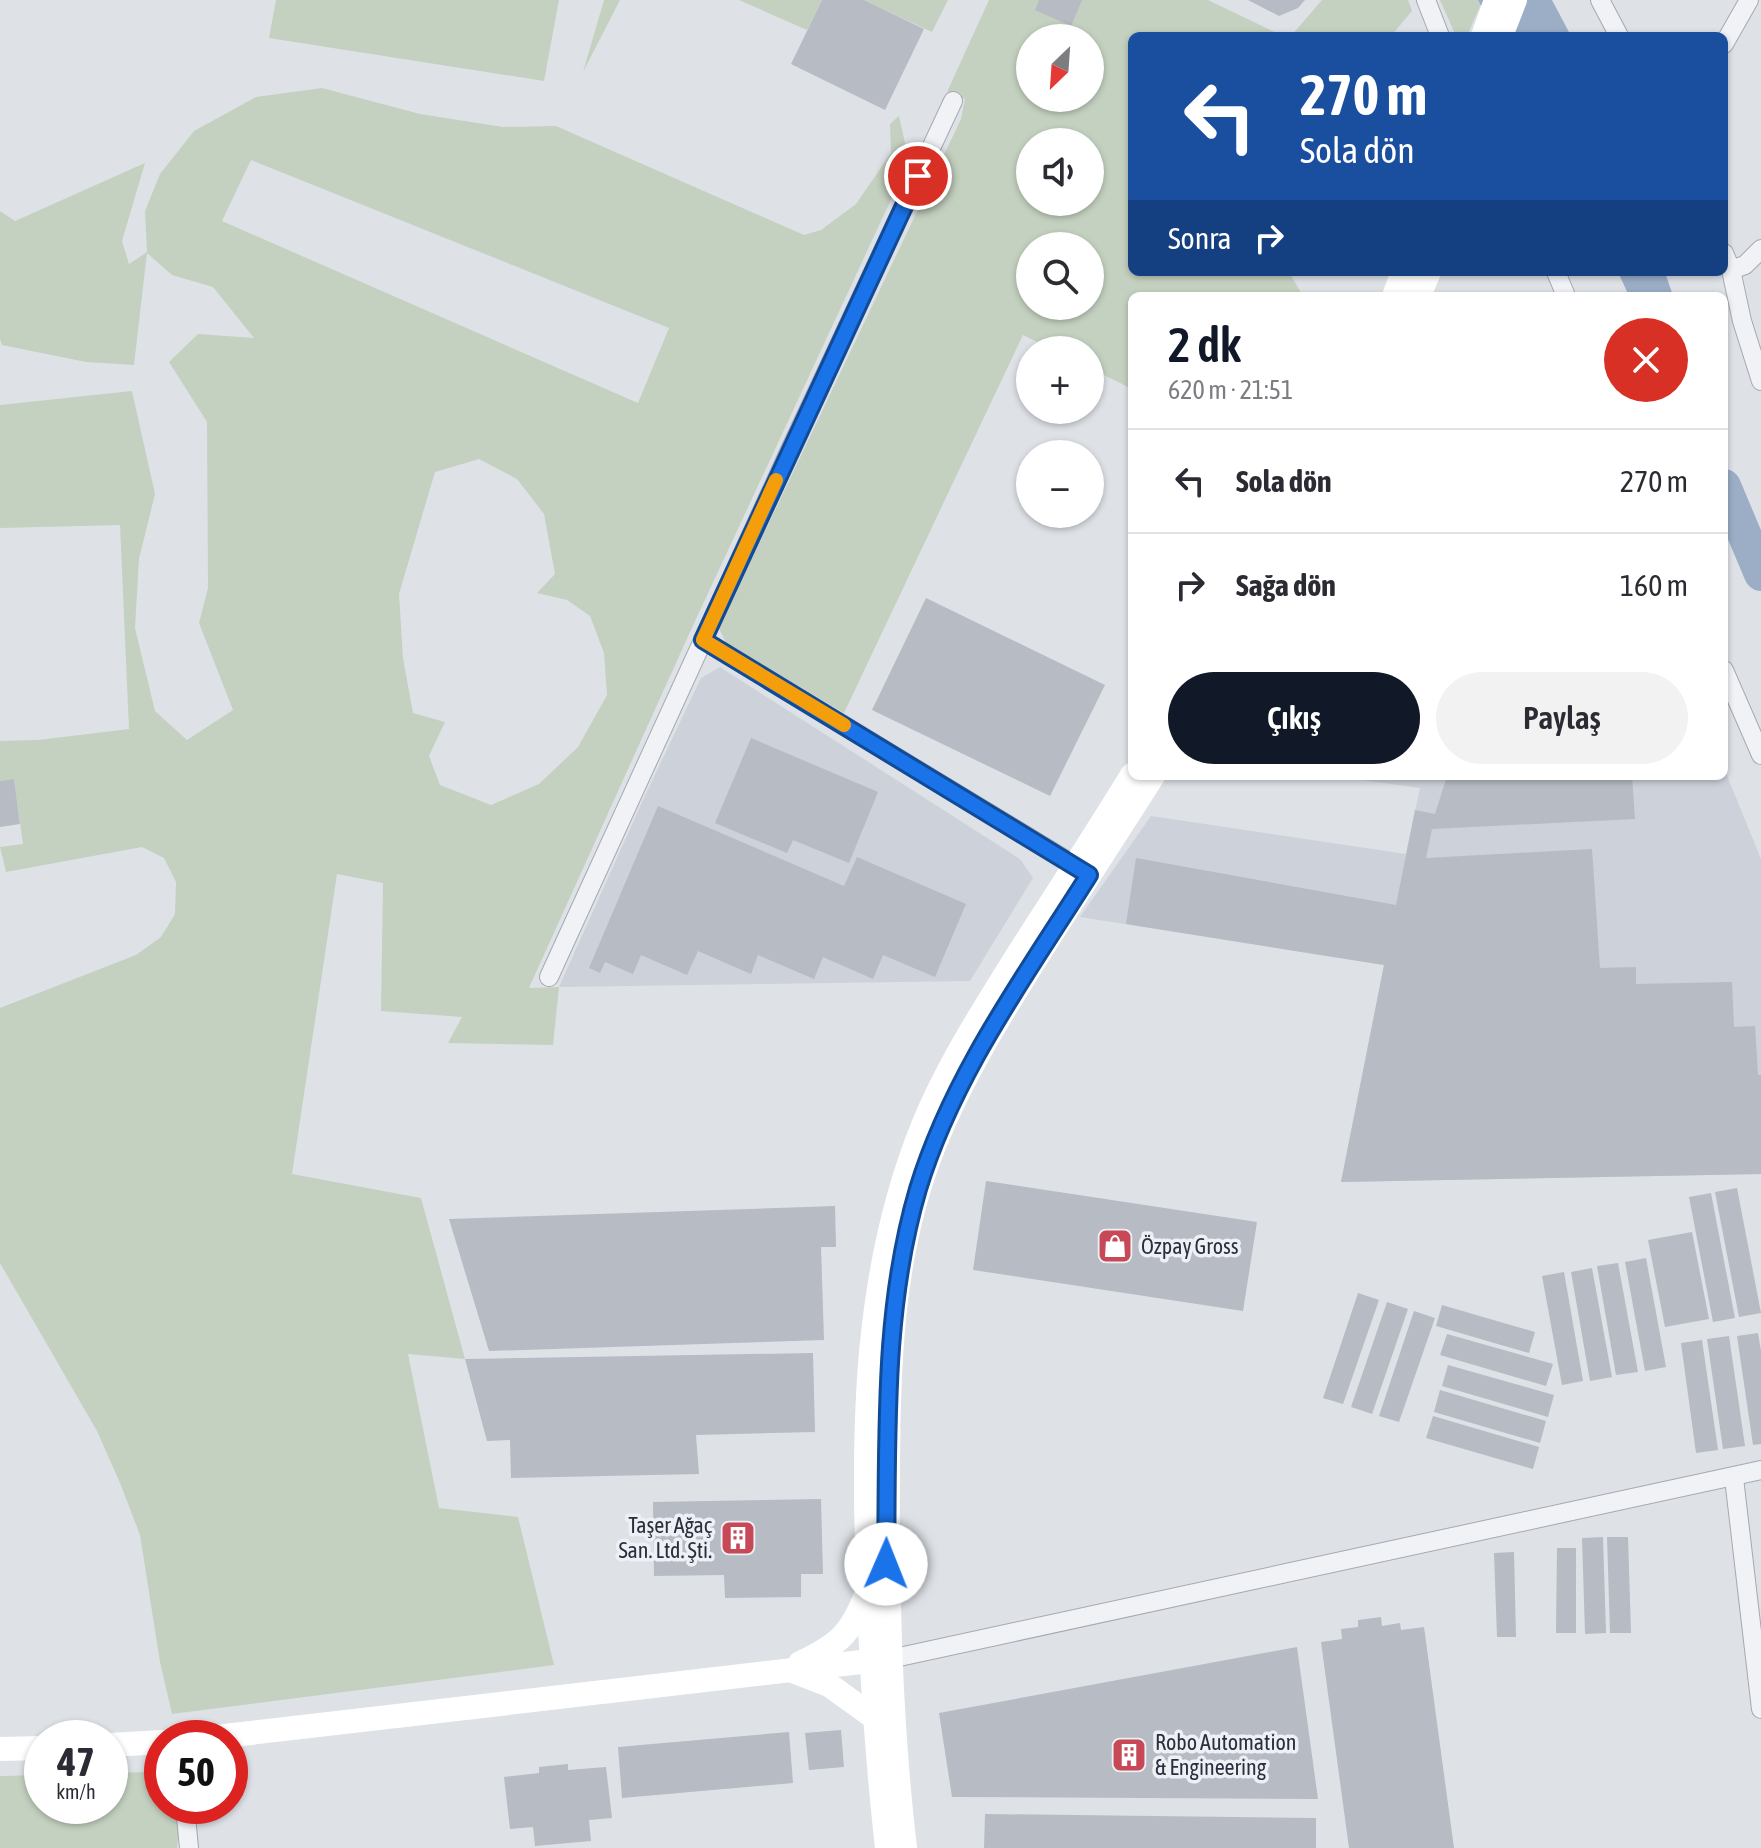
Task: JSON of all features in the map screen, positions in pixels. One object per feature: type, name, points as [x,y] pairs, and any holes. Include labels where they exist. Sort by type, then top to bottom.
[{"type":"main road","points":[[1484,32],[1496,0]]},
{"type":"main road","points":[[1503,32],[1515,0]]},
{"type":"main road","points":[[887,1848],[875,1718],[886,1564],[887,1415],[892,1326],[910,1222],[934,1147],[968,1071],[1129,780]]},
{"type":"main road","points":[[905,1848],[868,1590],[865,1490],[867,1408],[876,1307],[886,1247],[898,1199],[922,1129],[950,1067],[976,1021],[1082,870],[1150,780]]},
{"type":"main road","points":[[787,1669],[824,1652],[841,1640],[855,1622],[868,1590]]},
{"type":"main road","points":[[248,1733],[880,1660]]},
{"type":"main road","points":[[787,1669],[829,1685],[875,1718]]},
{"type":"main road","points":[[0,1749],[24,1748]]},
{"type":"street","points":[[1426,0],[1438,32]]},
{"type":"street","points":[[1600,0],[1617,32]]},
{"type":"street","points":[[1728,37],[1749,0]]},
{"type":"street","points":[[549,977],[953,101]]},
{"type":"street","points":[[1728,262],[1745,265],[1761,249]]},
{"type":"street","points":[[1728,266],[1761,381]]},
{"type":"street","points":[[703,640],[1082,870]]},
{"type":"street","points":[[1728,679],[1761,755]]},
{"type":"street","points":[[880,1660],[1761,1470]]},
{"type":"street","points":[[1734,1478],[1761,1709]]},
{"type":"street","points":[[187,1824],[189,1848]]},
{"type":"shaded area","points":[[720,667],[1020,859],[1033,878],[970,981],[559,987],[701,678]]},
{"type":"shaded area","points":[[1728,778],[1761,859],[1761,1174],[1341,1182],[1384,965],[1080,917],[1151,816],[1406,854],[1420,788],[1362,780]]},
{"type":"green space","points":[[276,0],[559,0],[544,81],[269,38]]},
{"type":"green space","points":[[604,0],[620,0],[583,72]]},
{"type":"green space","points":[[739,0],[822,0],[807,30]]},
{"type":"green space","points":[[864,0],[948,0],[932,32]]},
{"type":"green space","points":[[989,0],[1208,0],[1275,32],[1128,32],[1128,276],[1291,276],[1301,292],[1128,292],[1128,387],[1104,375],[1104,336],[1016,336],[1016,350],[844,713],[726,643],[719,628],[961,119],[965,99],[947,92]]},
{"type":"green space","points":[[1322,0],[1408,0],[1412,11],[1394,32],[1294,32]]},
{"type":"green space","points":[[1440,0],[1478,0],[1481,4],[1469,32],[1454,32]]},
{"type":"green space","points":[[322,88],[420,114],[503,127],[556,126],[804,235],[821,230],[856,204],[891,153],[890,124],[899,116],[909,161],[529,988],[559,987],[553,1045],[448,1043],[462,1017],[381,1011],[383,883],[337,874],[292,1174],[421,1198],[465,1359],[408,1354],[439,1508],[518,1517],[554,1665],[172,1714],[160,1662],[140,1535],[97,1431],[0,1263],[0,1008],[136,955],[161,937],[175,914],[176,882],[164,858],[142,847],[6,872],[0,847],[23,844],[14,780],[0,781],[0,741],[38,740],[129,729],[120,525],[0,528],[0,405],[132,391],[155,494],[139,559],[135,628],[155,711],[187,740],[233,710],[199,623],[208,588],[207,422],[169,362],[198,334],[254,338],[213,287],[172,275],[147,253],[134,365],[86,362],[2,345],[0,211],[15,221],[145,163],[122,241],[129,264],[147,252],[145,211],[160,174],[194,131],[256,97]],"holes":[[[251,160],[669,328],[638,403],[222,221]],[[479,459],[517,479],[544,514],[555,574],[537,593],[567,600],[590,616],[604,653],[607,695],[578,747],[539,784],[491,805],[440,785],[429,756],[445,722],[413,713],[403,658],[399,594],[435,472]]]},
{"type":"green space","points":[[144,1772],[144,1824],[180,1824],[177,1848],[0,1848],[0,1776],[24,1775],[24,1824],[128,1824],[128,1773]]},
{"type":"water","points":[[1478,0],[1552,0],[1569,32],[1496,32]]},
{"type":"water","points":[[1620,276],[1666,276],[1672,292],[1627,292]]},
{"type":"building","points":[[822,0],[864,0],[924,29],[885,110],[791,64]]},
{"type":"building","points":[[1039,0],[1082,0],[1072,24],[1035,10]]},
{"type":"building","points":[[1248,0],[1305,0],[1298,8],[1279,16]]},
{"type":"building","points":[[926,598],[1105,685],[1050,796],[872,710]]},
{"type":"building","points":[[751,738],[878,792],[849,863],[793,840],[787,853],[715,823]]},
{"type":"building","points":[[14,779],[20,824],[0,827],[0,781]]},
{"type":"building","points":[[1446,780],[1632,780],[1635,819],[1432,829],[1426,858],[1592,849],[1600,968],[1636,967],[1636,984],[1732,982],[1734,1027],[1755,1026],[1758,1075],[1761,1075],[1761,1174],[1341,1182],[1384,965],[1126,924],[1136,858],[1396,905],[1415,810],[1435,814]]},
{"type":"building","points":[[658,806],[844,886],[857,857],[966,904],[935,977],[883,955],[873,979],[823,957],[814,979],[758,955],[751,974],[698,951],[687,975],[641,955],[633,974],[605,962],[600,973],[589,968]]},
{"type":"building","name":"Özpay Gross","points":[[986,1181],[1257,1222],[1243,1311],[973,1270]]},
{"type":"building","points":[[1737,1188],[1761,1313],[1739,1317],[1715,1192]]},
{"type":"building","points":[[1711,1193],[1735,1318],[1713,1322],[1689,1197]]},
{"type":"building","points":[[835,1206],[836,1247],[821,1247],[824,1340],[489,1351],[449,1219]]},
{"type":"building","points":[[1692,1232],[1709,1319],[1665,1327],[1648,1240]]},
{"type":"building","points":[[1646,1258],[1666,1367],[1645,1371],[1625,1262]]},
{"type":"building","points":[[1618,1263],[1638,1372],[1616,1375],[1597,1266]]},
{"type":"building","points":[[1592,1268],[1612,1377],[1590,1381],[1571,1272]]},
{"type":"building","points":[[1564,1272],[1583,1381],[1562,1385],[1542,1276]]},
{"type":"building","points":[[1358,1293],[1379,1300],[1343,1404],[1323,1398]]},
{"type":"building","points":[[1387,1302],[1408,1309],[1372,1414],[1351,1407]]},
{"type":"building","points":[[1442,1305],[1535,1332],[1529,1353],[1436,1326]]},
{"type":"building","points":[[1414,1311],[1435,1318],[1399,1422],[1379,1416]]},
{"type":"building","points":[[1758,1333],[1761,1351],[1761,1444],[1753,1445],[1737,1336]]},
{"type":"building","points":[[1447,1334],[1553,1364],[1546,1386],[1440,1355]]},
{"type":"building","points":[[1729,1336],[1745,1446],[1723,1449],[1707,1339]]},
{"type":"building","points":[[1702,1340],[1718,1450],[1696,1453],[1681,1343]]},
{"type":"building","points":[[813,1353],[815,1432],[696,1435],[699,1474],[511,1478],[510,1440],[487,1441],[465,1359]]},
{"type":"building","points":[[1448,1365],[1554,1395],[1548,1417],[1442,1386]]},
{"type":"building","points":[[1440,1390],[1546,1421],[1540,1443],[1434,1412]]},
{"type":"building","points":[[1433,1416],[1539,1447],[1533,1469],[1426,1438]]},
{"type":"building","name":"Taşer Ağaç San. Ltd. Şti.","points":[[821,1499],[823,1574],[801,1574],[801,1597],[725,1598],[724,1575],[654,1576],[653,1502]]},
{"type":"building","points":[[1603,1537],[1606,1633],[1585,1634],[1582,1538]]},
{"type":"building","points":[[1607,1537],[1628,1537],[1631,1633],[1610,1633]]},
{"type":"building","points":[[1557,1548],[1576,1548],[1576,1633],[1556,1633]]},
{"type":"building","points":[[1514,1552],[1516,1637],[1497,1637],[1494,1553]]},
{"type":"building","points":[[1381,1617],[1382,1626],[1400,1623],[1401,1630],[1424,1627],[1454,1848],[1349,1848],[1321,1642],[1342,1639],[1341,1629],[1358,1627],[1358,1620]]},
{"type":"building","name":"Robo Automation & Engineering","points":[[1297,1647],[1318,1799],[952,1797],[939,1713]]},
{"type":"building","points":[[841,1730],[844,1767],[809,1770],[805,1733]]},
{"type":"building","points":[[789,1732],[793,1783],[622,1798],[618,1747]]},
{"type":"building","points":[[568,1764],[568,1770],[606,1767],[612,1818],[589,1820],[591,1841],[535,1846],[533,1827],[510,1829],[504,1777],[539,1773],[539,1767]]},
{"type":"building","points":[[985,1814],[1316,1818],[1316,1848],[984,1848]]},
{"type":"waterway","points":[[1728,496],[1761,574]]},
{"type":"slow traffic","points":[[776,480],[703,640],[844,725]]},
{"type":"place","name":"Özpay Gross","points":[[1115,1246]]},
{"type":"place","name":"Taşer Ağaç San. Ltd. Şti.","points":[[738,1538]]},
{"type":"place","name":"Robo Automation & Engineering","points":[[1129,1755]]},
{"type":"route","points":[[886,1564],[887,1415],[892,1326],[919,1187],[952,1105],[981,1046],[1089,875],[703,640],[918,176]]}]
